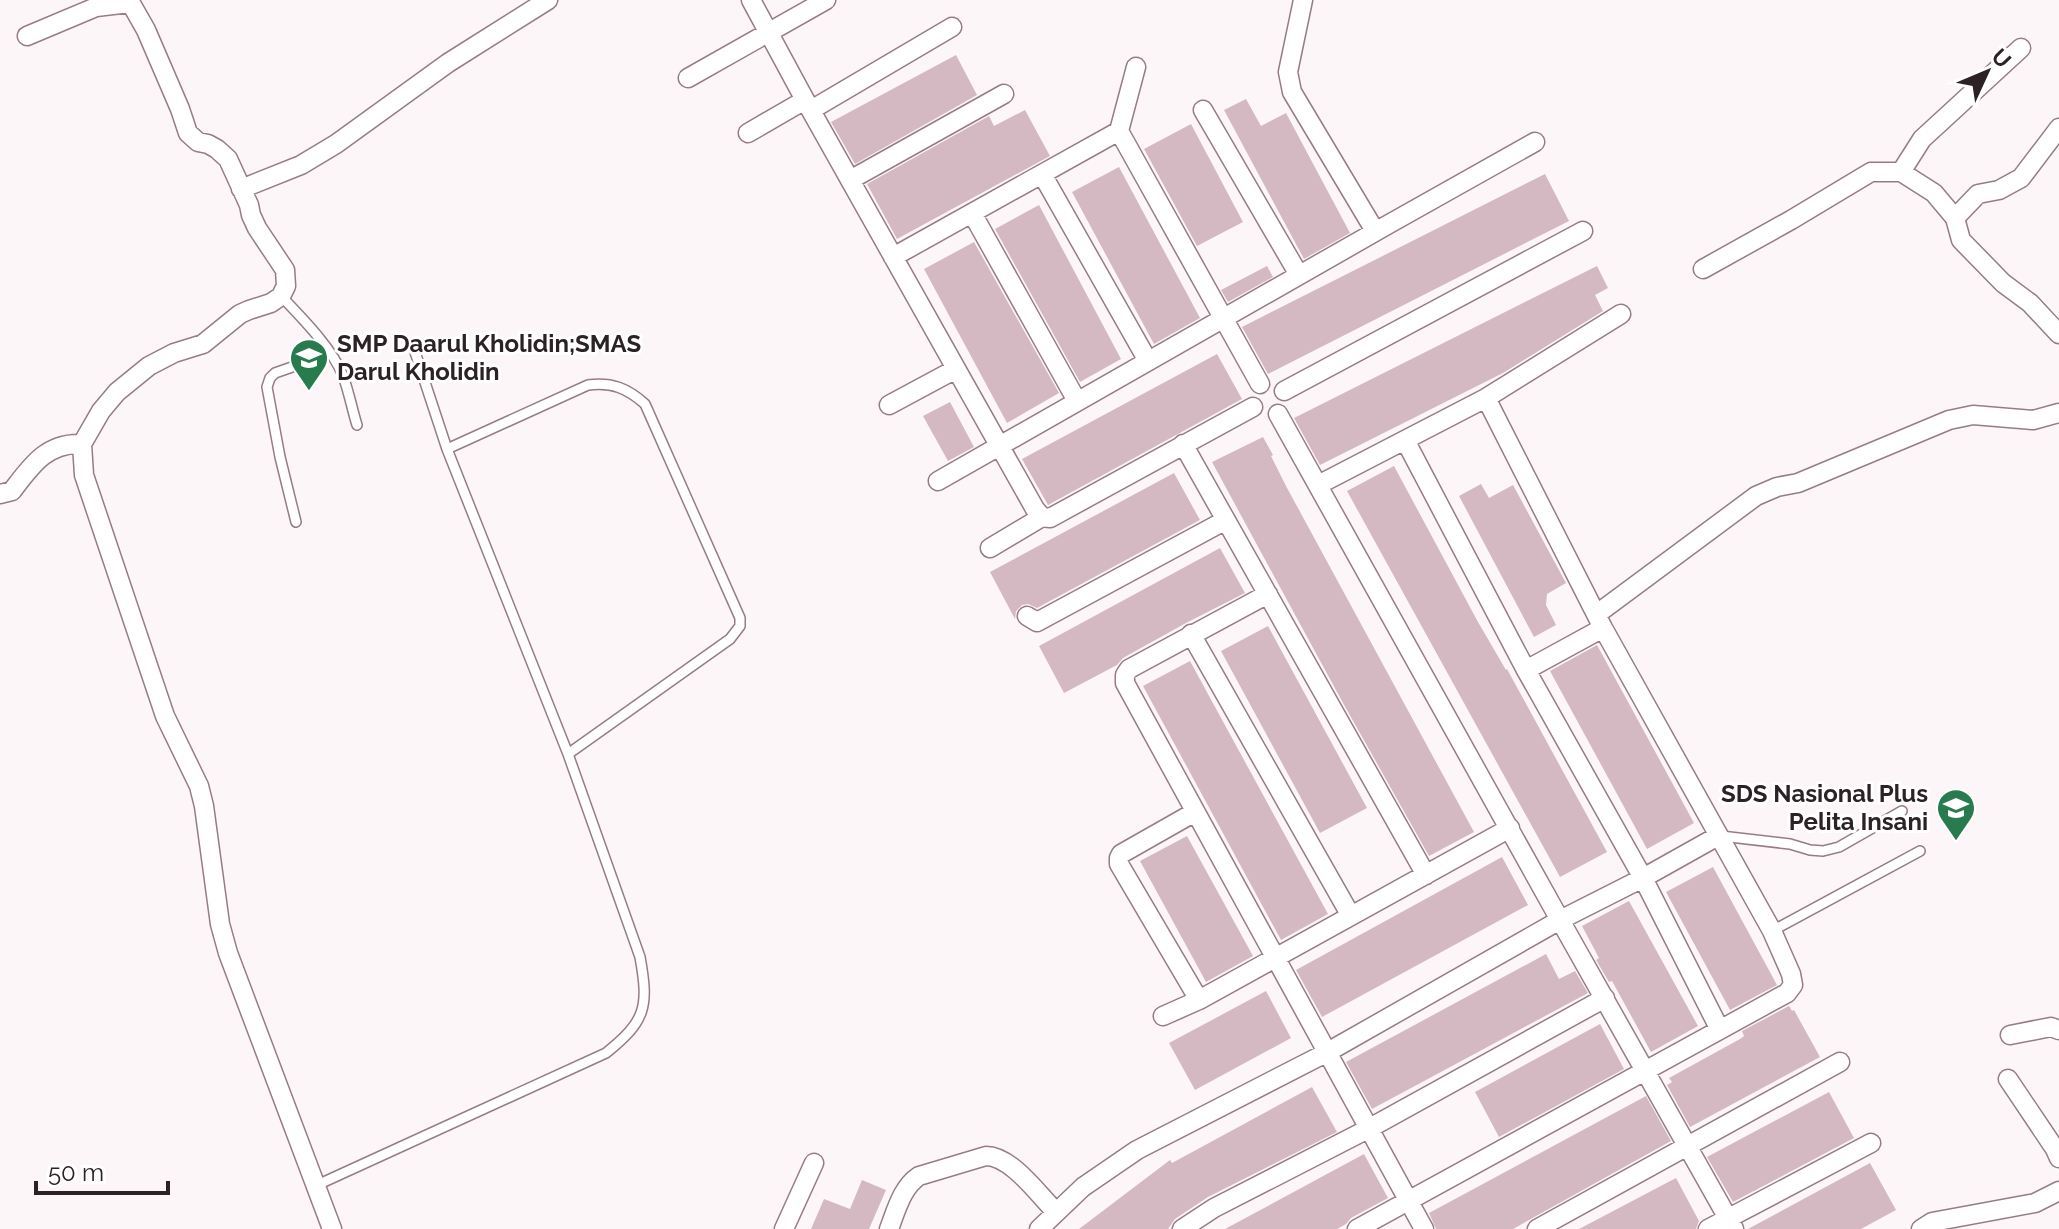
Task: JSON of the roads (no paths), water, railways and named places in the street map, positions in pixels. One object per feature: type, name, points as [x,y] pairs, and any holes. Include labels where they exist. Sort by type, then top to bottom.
[{"type":"street","points":[[241,189],[301,165],[336,144],[448,63],[548,0]]},
{"type":"street","points":[[751,0],[999,446],[1042,517]]},
{"type":"street","points":[[688,78],[826,0]]},
{"type":"street","points":[[1303,0],[1288,72],[1292,92],[1375,231]]},
{"type":"street","points":[[27,36],[96,7],[130,2],[146,30],[188,133],[228,159],[257,228],[285,270],[286,286],[281,296],[240,314],[203,344],[174,353],[149,366],[109,401],[82,444],[84,475],[165,716],[199,786],[220,924],[228,953],[332,1229]]},
{"type":"street","points":[[748,133],[808,105],[952,27]]},
{"type":"street","points":[[1901,172],[1922,139],[2021,48]]},
{"type":"street","points":[[1136,67],[1119,131],[1260,384]]},
{"type":"street","points":[[850,180],[1004,94]]},
{"type":"street","points":[[1203,110],[1299,275]]},
{"type":"street","points":[[1955,218],[1978,194],[1999,190],[2021,178],[2059,128]]},
{"type":"street","points":[[893,257],[1119,131]]},
{"type":"street","points":[[938,481],[1535,142]]},
{"type":"street","points":[[1703,269],[1871,172],[1901,172],[1934,193],[1955,218],[1961,240],[2059,334]]},
{"type":"street","points":[[1042,174],[1148,361]]},
{"type":"street","points":[[972,213],[1077,401]]},
{"type":"street","points":[[1284,391],[1583,231]]},
{"type":"street","points":[[1318,485],[1486,398],[1621,314]]},
{"type":"street","points":[[889,405],[956,369]]},
{"type":"street","points":[[1273,382],[1284,391],[1285,403],[1278,414],[1264,416],[1253,407],[1251,394],[1260,384],[1273,382]]},
{"type":"street","points":[[1357,1229],[1791,990],[1793,980],[1772,931],[1600,621],[1486,398]]},
{"type":"street","points":[[990,548],[1042,517],[1050,518],[1253,407]]},
{"type":"street","points":[[1526,670],[1600,621],[1756,496],[1798,483],[1949,420],[1973,415],[2033,420],[2059,413]]},
{"type":"street","points":[[1278,414],[1731,1223]]},
{"type":"street","points":[[1405,440],[1526,670],[1643,878],[1720,1030]]},
{"type":"street","points":[[0,494],[12,491],[28,470],[48,452],[62,445],[82,444]]},
{"type":"street","points":[[1183,444],[1426,875]]},
{"type":"street","points":[[1027,616],[1037,622],[1226,520]]},
{"type":"street","points":[[1268,594],[1129,669],[1125,683],[1424,1229]]},
{"type":"street","points":[[1191,634],[1351,916]]},
{"type":"street","points":[[1195,812],[1121,854],[1119,864],[1199,1000]]},
{"type":"street","points":[[1163,1016],[1199,1000],[1510,828]]},
{"type":"street","points":[[1039,1229],[1083,1187],[1137,1150],[1326,1053],[1560,920],[1718,836]]},
{"type":"street","points":[[1182,1229],[1214,1208],[1368,1129],[1605,998]]},
{"type":"street","points":[[2010,1035],[2051,1027],[2059,1030]]},
{"type":"street","points":[[1537,1229],[1840,1062]]},
{"type":"street","points":[[2008,1079],[2058,1151]]},
{"type":"street","points":[[1708,1229],[1731,1223],[1871,1143]]},
{"type":"street","points":[[889,1229],[906,1187],[912,1180],[986,1156],[1007,1162],[1055,1211]]},
{"type":"street","points":[[784,1229],[814,1163]]},
{"type":"street","points":[[1921,1229],[1932,1222],[2035,1203],[2059,1191]]},
{"type":"lane","points":[[281,296],[305,322],[343,375],[357,425]]},
{"type":"lane","points":[[315,1186],[606,1053],[628,1036],[641,1016],[645,987],[640,957],[568,754],[447,449],[414,349]]},
{"type":"lane","points":[[296,522],[267,387],[275,373],[329,354]]},
{"type":"lane","points":[[447,449],[588,385],[603,383],[632,393],[645,404],[740,618],[740,626],[730,639],[568,754]]},
{"type":"lane","points":[[1718,836],[1823,851],[1839,847],[1902,811]]},
{"type":"lane","points":[[1772,931],[1920,851]]},
{"type":"place","name":"SMP Daarul Kholidin;SMAS Darul Kholidin","points":[[309,392]]},
{"type":"place","name":"SDS Nasional Plus Pelita Insani","points":[[1956,842]]}]
